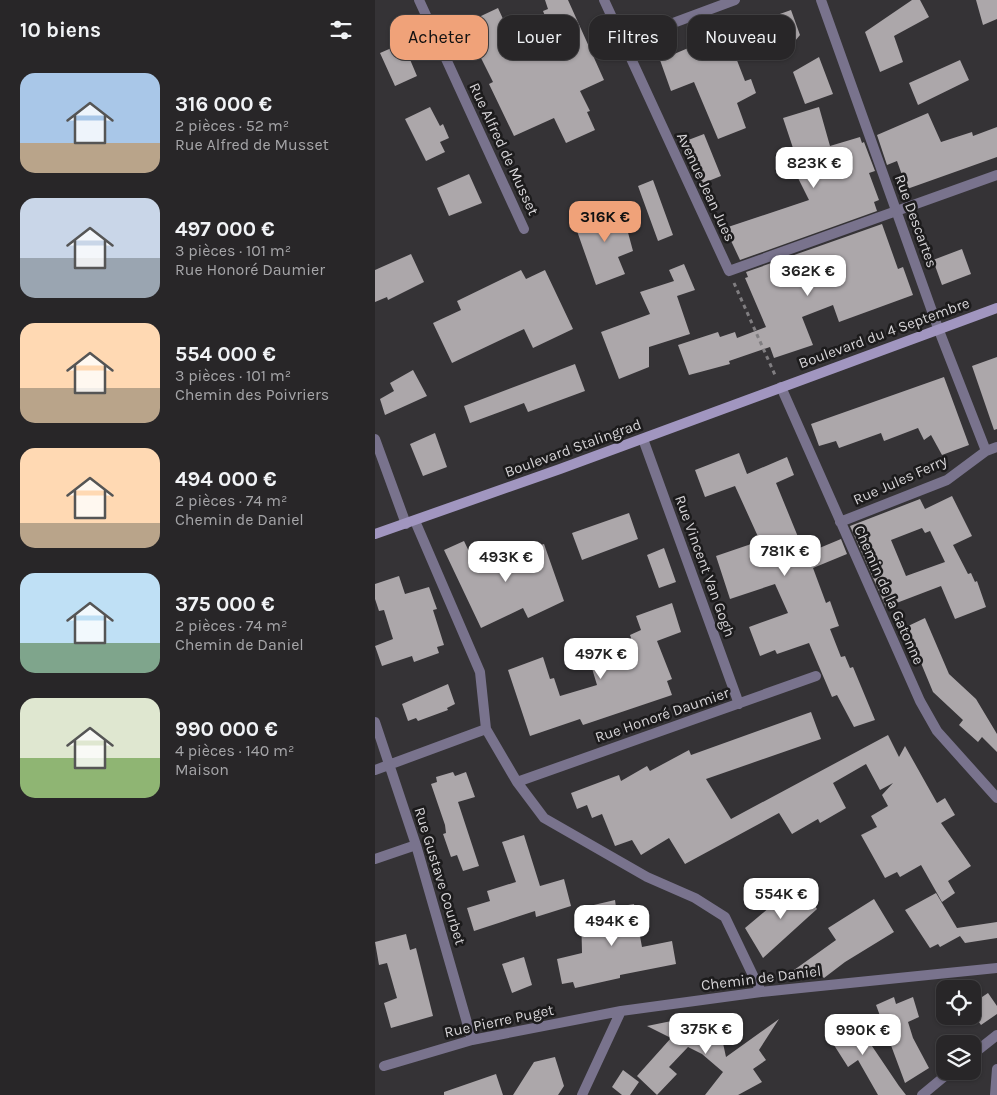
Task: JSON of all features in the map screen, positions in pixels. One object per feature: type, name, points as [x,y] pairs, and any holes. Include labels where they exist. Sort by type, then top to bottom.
[{"type":"street","name":"Rue Alfred de Musset","points":[[419,0],[524,229]]},
{"type":"street","name":"Avenue Jean Jues","points":[[604,0],[610,15]]},
{"type":"street","points":[[677,22],[735,0]]},
{"type":"street","name":"Rue Descartes","points":[[821,0],[938,328],[987,451]]},
{"type":"street","name":"Avenue Jean Jues","points":[[630,60],[729,271]]},
{"type":"street","points":[[729,271],[997,175]]},
{"type":"street","name":"Boulevard du 4 Septembre","points":[[781,387],[997,308]]},
{"type":"street","name":"Boulevard Stalingrad","points":[[375,534],[643,439],[781,387]]},
{"type":"street","name":"Chemin de la Gatonne","points":[[781,387],[920,701],[937,730],[997,798]]},
{"type":"street","points":[[375,439],[410,522],[480,672],[486,729],[517,782],[544,818],[647,877],[695,898],[725,917],[761,992]]},
{"type":"street","name":"Rue Vincent Van Gogh","points":[[643,439],[739,704]]},
{"type":"street","name":"Rue Jules Ferry","points":[[840,522],[947,480],[987,451],[997,447]]},
{"type":"street","name":"Rue Honoré Daumier","points":[[517,782],[816,676]]},
{"type":"street","name":"Rue Gustave Courbet","points":[[375,722],[391,765],[416,845],[473,1040]]},
{"type":"street","points":[[375,770],[486,729]]},
{"type":"street","points":[[375,859],[416,845]]},
{"type":"street","name":"Chemin de Daniel","points":[[621,1011],[761,992],[997,968]]},
{"type":"street","points":[[582,1095],[621,1011]]},
{"type":"street","name":"Rue Pierre Puget","points":[[384,1066],[473,1040],[621,1011]]},
{"type":"street","points":[[981,1047],[997,1034]]},
{"type":"street","points":[[995,1095],[997,1069]]},
{"type":"street","points":[[921,1095],[940,1080]]},
{"type":"path","points":[[729,271],[781,387]]},
{"type":"building","points":[[545,0],[568,0],[575,15],[545,15],[543,11],[548,9]]},
{"type":"building","points":[[912,0],[920,0],[929,17],[894,36],[903,62],[880,72],[865,32]]},
{"type":"building","points":[[976,0],[997,0],[997,19],[983,25]]},
{"type":"building","points":[[498,8],[501,15],[498,15],[498,60],[579,60],[579,24],[589,47],[589,60],[595,60],[604,80],[580,91],[590,111],[587,112],[595,130],[566,143],[554,118],[514,136],[489,84],[493,82],[482,60],[488,60],[488,15],[483,15]]},
{"type":"building","points":[[791,10],[793,15],[777,15]]},
{"type":"building","points":[[795,21],[800,35],[795,41]]},
{"type":"building","points":[[390,49],[390,60],[410,60],[417,76],[395,86],[380,53]]},
{"type":"building","points":[[687,49],[687,60],[737,60],[745,81],[751,79],[756,93],[737,103],[746,128],[718,139],[694,82],[671,91],[660,60],[677,60],[677,53]]},
{"type":"building","points":[[819,57],[833,94],[805,104],[793,72]]},
{"type":"building","points":[[960,60],[969,80],[918,105],[909,83]]},
{"type":"building","points":[[430,107],[440,126],[443,124],[449,138],[440,142],[445,152],[426,161],[405,119]]},
{"type":"building","points":[[819,107],[830,146],[860,137],[862,143],[864,142],[875,171],[869,173],[879,200],[874,202],[877,211],[740,260],[725,228],[809,200],[792,166],[792,159],[796,157],[783,118]]},
{"type":"building","points":[[928,113],[941,142],[972,132],[973,136],[997,127],[997,157],[907,189],[897,161],[887,165],[877,135]]},
{"type":"building","points":[[704,134],[721,176],[701,184],[683,142]]},
{"type":"building","points":[[469,174],[482,203],[449,216],[437,188]]},
{"type":"building","points":[[653,180],[673,235],[658,241],[638,186]]},
{"type":"building","points":[[620,203],[633,251],[618,257],[625,274],[596,285],[577,231],[580,229],[577,221]]},
{"type":"building","points":[[882,224],[898,269],[903,267],[913,295],[839,322],[833,305],[802,317],[813,345],[774,358],[770,347],[729,361],[730,364],[689,375],[678,345],[718,332],[720,337],[735,332],[737,338],[766,327],[745,278],[748,277],[746,272]]},
{"type":"building","points":[[962,249],[971,274],[942,285],[933,260]]},
{"type":"building","points":[[411,254],[424,282],[388,300],[387,297],[375,302],[375,270]]},
{"type":"building","points":[[684,264],[695,290],[677,296],[690,334],[649,347],[649,367],[619,379],[601,332],[650,314],[640,292],[674,281],[669,270]]},
{"type":"building","points":[[521,270],[526,279],[545,270],[573,329],[533,348],[524,329],[452,363],[433,323],[461,310],[457,301]]},
{"type":"building","points":[[997,357],[997,429],[994,430],[972,366]]},
{"type":"building","points":[[575,364],[585,391],[528,412],[524,403],[470,423],[464,406]]},
{"type":"building","points":[[413,370],[427,396],[385,415],[380,399],[394,391],[390,383]]},
{"type":"building","points":[[944,377],[969,445],[942,455],[931,435],[924,440],[918,428],[884,441],[881,433],[839,448],[836,441],[819,446],[811,424]]},
{"type":"building","points":[[435,433],[447,467],[423,476],[410,444]]},
{"type":"building","points":[[739,453],[747,474],[787,457],[794,475],[776,483],[805,554],[841,539],[847,554],[813,568],[826,603],[830,601],[839,626],[830,629],[841,657],[845,656],[850,668],[853,667],[875,720],[854,727],[837,695],[832,697],[809,643],[777,654],[775,650],[760,656],[749,627],[788,613],[775,584],[730,599],[716,556],[760,541],[735,486],[705,497],[695,470]]},
{"type":"building","points":[[952,496],[972,536],[953,545],[968,574],[971,573],[975,582],[977,581],[986,607],[955,619],[941,586],[886,607],[850,526],[920,499],[925,509]],"holes":[[[922,528],[925,533],[930,531],[945,562],[906,576],[891,540]]]},
{"type":"building","points":[[629,513],[638,539],[582,560],[572,533]]},
{"type":"building","points":[[464,541],[476,566],[544,544],[564,601],[528,618],[523,608],[481,628],[444,550]]},
{"type":"building","points":[[664,548],[676,582],[659,588],[647,555]]},
{"type":"building","points":[[399,576],[405,594],[429,587],[437,609],[433,610],[444,645],[437,647],[439,653],[414,662],[412,656],[382,666],[375,646],[393,639],[384,610],[379,611],[375,599],[375,584]]},
{"type":"building","points":[[672,603],[681,632],[657,641],[672,679],[667,681],[672,695],[583,725],[580,719],[530,736],[508,670],[543,657],[550,679],[554,678],[560,696],[597,685],[591,665],[635,649],[630,635],[641,630],[636,616]]},
{"type":"building","points":[[925,618],[949,674],[976,699],[997,734],[997,752],[982,737],[978,742],[959,725],[963,720],[933,692],[906,627]]},
{"type":"building","points":[[448,684],[455,704],[447,708],[448,710],[418,721],[416,718],[408,721],[402,704]]},
{"type":"building","points":[[811,712],[821,739],[706,779],[731,819],[888,735],[899,757],[905,746],[937,803],[945,798],[955,815],[941,823],[971,866],[948,881],[955,893],[942,902],[921,865],[900,877],[897,872],[885,878],[861,835],[877,827],[871,816],[888,806],[882,795],[893,783],[880,790],[866,764],[833,783],[846,808],[820,823],[818,819],[792,834],[779,813],[685,864],[669,838],[641,855],[632,840],[615,846],[602,814],[592,818],[587,805],[577,809],[571,793],[619,775],[621,781],[647,766],[650,771],[689,750],[691,755]]},
{"type":"building","points":[[453,772],[455,776],[466,772],[475,797],[458,802],[479,866],[463,871],[457,855],[451,857],[443,834],[446,833],[445,825],[431,784],[437,782],[436,777]]},
{"type":"building","points":[[524,835],[540,886],[564,879],[571,906],[536,917],[535,911],[474,931],[467,908],[490,901],[487,891],[516,882],[502,842]]},
{"type":"building","points":[[800,882],[817,909],[763,958],[745,928]]},
{"type":"building","points":[[936,893],[957,928],[997,922],[997,938],[965,943],[960,936],[940,947],[938,944],[930,948],[905,910]]},
{"type":"building","points":[[874,899],[894,932],[845,962],[824,978],[818,972],[811,977],[787,975],[836,940],[828,928]]},
{"type":"building","points":[[615,900],[616,907],[634,904],[642,947],[672,941],[676,964],[620,975],[620,978],[575,988],[573,982],[562,984],[557,959],[582,953],[581,908]]},
{"type":"building","points":[[406,934],[410,950],[416,948],[433,1016],[391,1028],[384,1003],[397,998],[387,963],[379,965],[375,942]]},
{"type":"building","points":[[524,957],[532,985],[512,993],[502,964]]},
{"type":"building","points":[[988,993],[997,1006],[997,1014],[981,1025],[981,998]]},
{"type":"building","points":[[894,997],[896,1004],[913,997],[919,1017],[908,1022],[913,1038],[929,1068],[905,1083],[876,1005]]},
{"type":"building","points":[[706,1014],[718,1020],[726,1057],[779,1019],[759,1050],[766,1060],[753,1069],[762,1082],[738,1095],[705,1095],[723,1072],[702,1054],[688,1047],[669,1067],[677,1074],[657,1095],[637,1076],[671,1038],[647,1026]]},
{"type":"building","points":[[851,1015],[906,1095],[878,1095],[858,1060],[848,1067],[825,1031]]},
{"type":"building","points":[[555,1057],[564,1086],[558,1095],[513,1095],[534,1062]]},
{"type":"building","points":[[623,1070],[639,1082],[630,1095],[622,1095],[612,1087]]},
{"type":"building","points":[[496,1074],[503,1095],[444,1095],[444,1092]]}]
